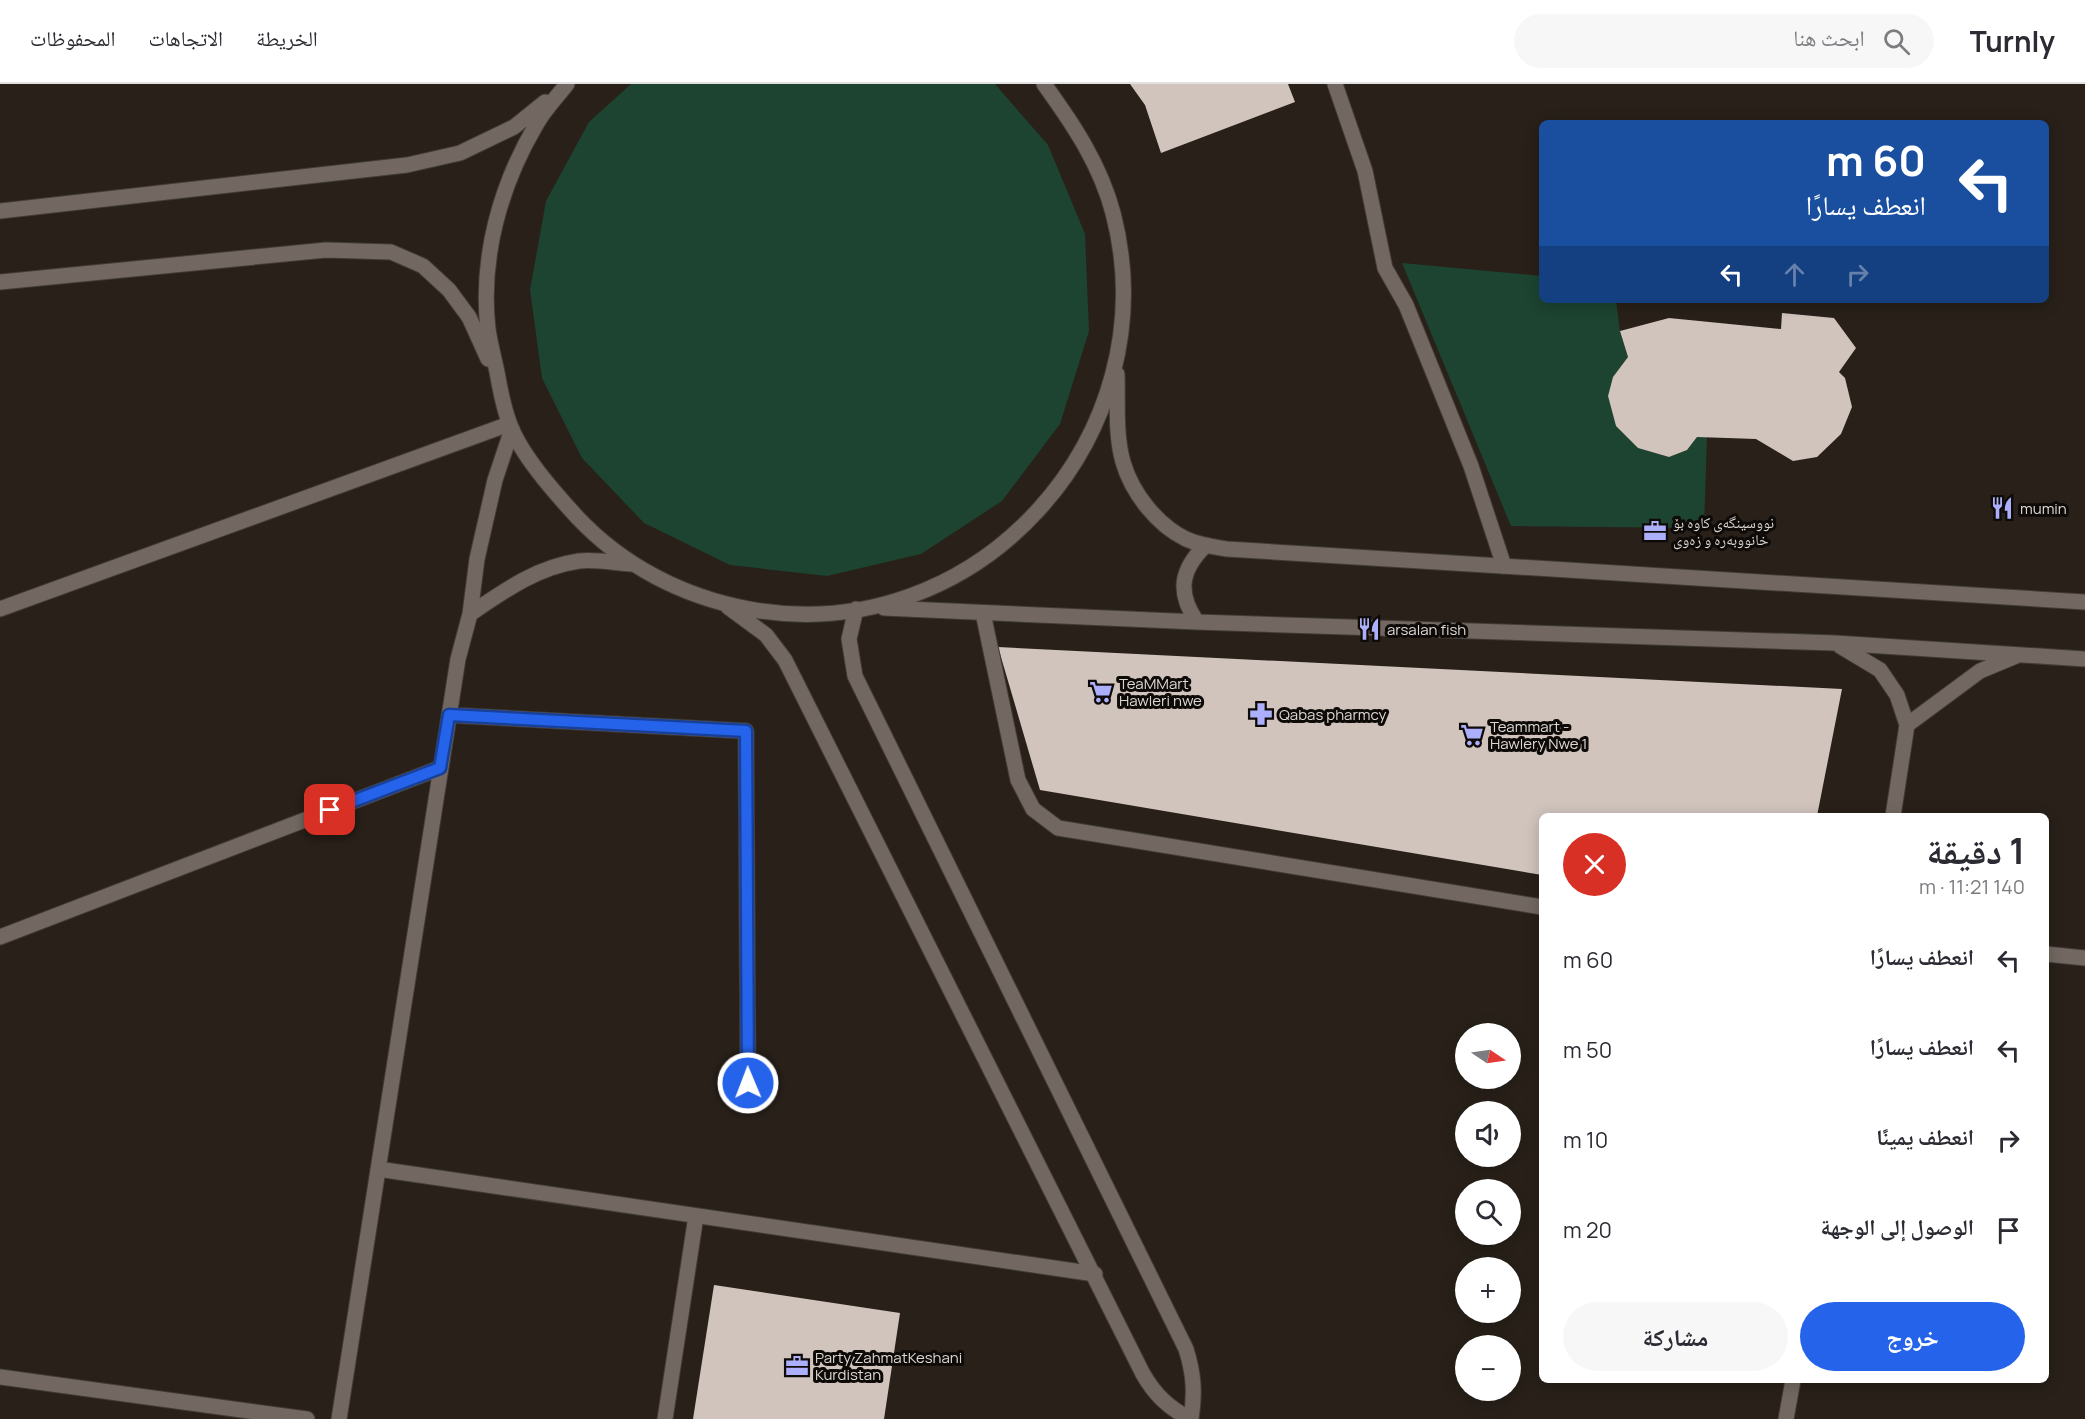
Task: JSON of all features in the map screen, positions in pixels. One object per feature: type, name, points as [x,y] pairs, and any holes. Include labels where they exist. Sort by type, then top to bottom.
[{"type":"street","points":[[0,211],[407,165],[460,153],[514,127],[566,84]]},
{"type":"street","points":[[566,84],[537,123],[512,170],[495,221],[487,274],[488,328],[498,381],[511,427],[557,495],[592,533],[632,564],[676,587],[723,604],[768,612],[822,614],[864,608],[922,592],[969,568],[1012,538],[1048,500],[1078,458],[1101,410],[1116,360],[1123,311],[1121,262],[1113,213],[1096,167],[1073,123],[1044,84]]},
{"type":"street","points":[[1335,84],[1365,171],[1385,268],[1406,305],[1471,466],[1504,566]]},
{"type":"street","points":[[0,282],[326,250],[391,252],[423,266],[449,290],[469,317],[498,381]]},
{"type":"street","points":[[1116,360],[1120,444],[1123,463],[1131,481],[1141,499],[1170,528],[1186,539],[1206,545],[1227,549],[2085,602]]},
{"type":"street","points":[[0,609],[511,427]]},
{"type":"street","points":[[339,1419],[458,659],[470,614],[477,560],[495,480],[511,427]]},
{"type":"street","points":[[1197,622],[1184,597],[1184,582],[1195,555],[1206,545]]},
{"type":"street","points":[[470,614],[516,583],[548,570],[580,561],[632,564]]},
{"type":"street","points":[[723,604],[766,635],[785,660],[1151,1389],[1169,1407],[1191,1419],[1195,1396],[1193,1372],[1186,1349],[855,676],[849,639],[864,608]]},
{"type":"street","points":[[864,608],[1197,622],[1835,643],[2085,659]]},
{"type":"street","points":[[983,613],[1018,780],[1033,809],[1058,828],[1539,907]]},
{"type":"street","points":[[1835,643],[1880,670],[1897,695],[1907,725],[1893,813]]},
{"type":"street","points":[[1907,725],[1980,671],[2019,655]]},
{"type":"street","points":[[449,715],[746,731],[748,1083]]},
{"type":"street","points":[[0,937],[440,768]]},
{"type":"street","points":[[2049,954],[2085,958]]},
{"type":"street","points":[[378,1169],[1095,1275]]},
{"type":"street","points":[[665,1419],[696,1216]]},
{"type":"street","points":[[0,1377],[307,1419]]},
{"type":"street","points":[[1786,1419],[1792,1383]]},
{"type":"green space","points":[[631,84],[995,84],[1048,145],[1085,234],[1089,331],[1060,424],[1002,501],[921,554],[827,576],[730,565],[644,523],[582,458],[542,378],[530,290],[546,201],[589,122]]},
{"type":"green space","points":[[1402,263],[1539,276],[1539,303],[1616,303],[1620,331],[1628,357],[1613,377],[1608,396],[1616,426],[1638,448],[1669,457],[1687,450],[1697,437],[1707,437],[1704,528],[1511,526]]},
{"type":"building","points":[[1130,84],[1288,84],[1295,102],[1161,153],[1145,105]]},
{"type":"building","points":[[1782,313],[1834,318],[1856,348],[1839,372],[1845,378],[1852,407],[1841,434],[1817,457],[1793,461],[1756,439],[1697,437],[1687,450],[1669,457],[1638,448],[1616,426],[1608,396],[1613,377],[1628,357],[1620,331],[1669,318],[1781,329]]},
{"type":"building","points":[[998,647],[1842,689],[1818,813],[1539,813],[1539,874],[1040,790]]},
{"type":"building","name":"Party ZahmatKeshani Kurdistan","points":[[714,1285],[900,1313],[884,1419],[693,1419]]},
{"type":"place","name":"mumin","points":[[2002,508]]},
{"type":"place","name":"نووسینگەی کاوە بۆ خانووبەرە و زەوی","points":[[1655,531]]},
{"type":"place","name":"arsalan fish","points":[[1369,629]]},
{"type":"place","name":"TeaMMart Hawleri nwe","points":[[1101,692]]},
{"type":"place","name":"Qabas pharmcy","points":[[1261,714]]},
{"type":"place","name":"Teammart - Hawlery Nwe 1","points":[[1472,735]]},
{"type":"place","name":"Party ZahmatKeshani Kurdistan","points":[[797,1366]]},
{"type":"route","points":[[330,810],[440,768],[449,715],[746,731],[748,1083]]}]
